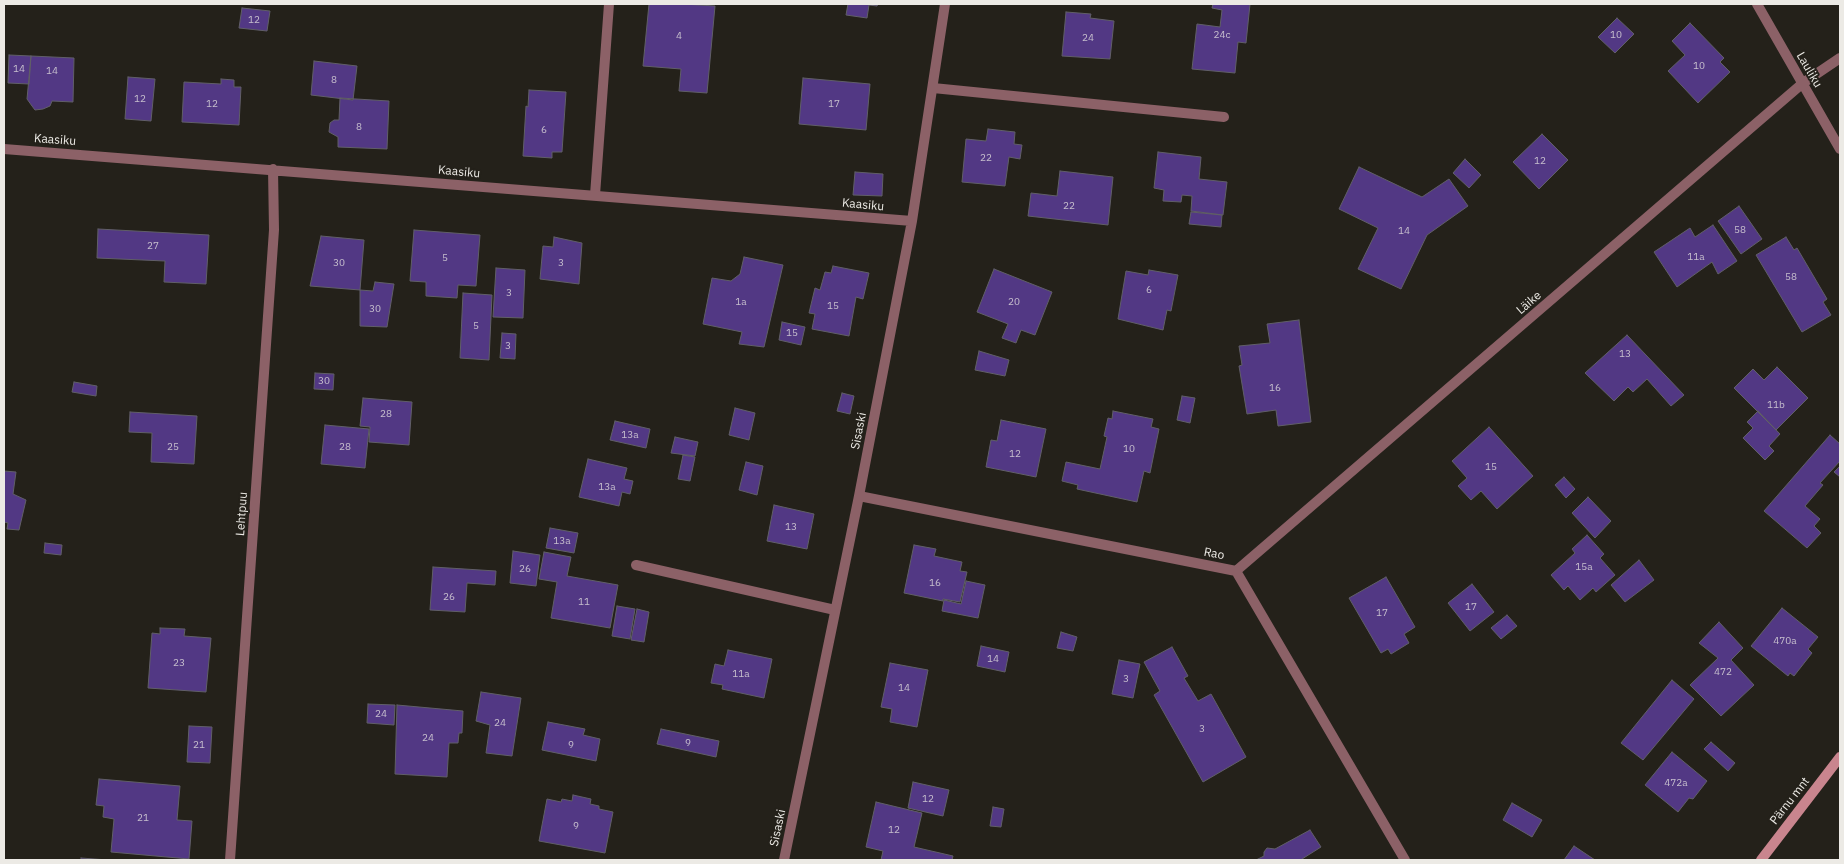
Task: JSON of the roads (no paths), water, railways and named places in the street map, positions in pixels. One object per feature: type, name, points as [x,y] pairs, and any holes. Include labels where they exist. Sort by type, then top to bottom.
[{"type":"main road","name":"Pärnu mnt","points":[[1761,860],[1840,757]]},
{"type":"street","points":[[595,196],[609,4]]},
{"type":"street","name":"Sisaski","points":[[784,860],[859,496],[912,221],[945,4]]},
{"type":"street","name":"Lauliku","points":[[1757,4],[1840,149]]},
{"type":"street","name":"Läike","points":[[1236,571],[1803,83],[1840,58]]},
{"type":"street","points":[[933,88],[1224,117]]},
{"type":"street","name":"Kaasiku","points":[[4,149],[912,221]]},
{"type":"street","name":"Lehtpuu","points":[[230,860],[274,230],[273,169]]},
{"type":"street","name":"Rao","points":[[859,496],[1236,571],[1405,860]]},
{"type":"street","points":[[636,565],[835,610]]}]
